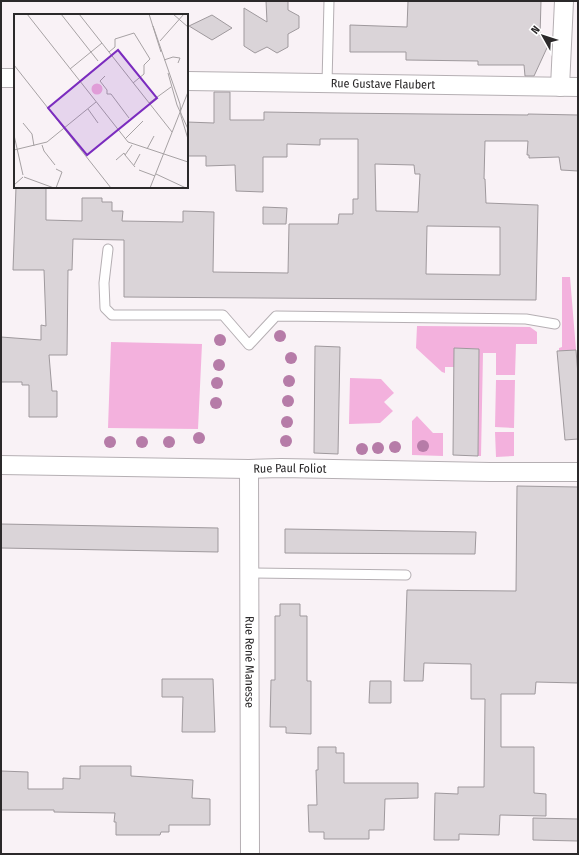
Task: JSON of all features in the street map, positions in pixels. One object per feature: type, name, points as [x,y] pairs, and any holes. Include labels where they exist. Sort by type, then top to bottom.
[{"type":"street","points":[[560,87],[564,1]]},
{"type":"street","points":[[1,78],[14,78]]},
{"type":"street","name":"Rue Gustave Flaubert","points":[[188,81],[578,87]]},
{"type":"street","name":"Rue Paul Foliot","points":[[1,465],[578,472]]},
{"type":"street","name":"Rue René Manesse","points":[[250,469],[250,854]]},
{"type":"lane","points":[[327,83],[329,1]]},
{"type":"lane","points":[[108,249],[104,283],[105,308],[112,315],[223,315],[249,345],[276,316],[526,319],[555,324]]},
{"type":"lane","points":[[250,573],[406,575]]},
{"type":"shaded area","points":[[562,277],[570,277],[576,350],[559,351],[559,348],[562,347]]},
{"type":"shaded area","points":[[417,326],[530,327],[537,332],[537,344],[516,344],[515,375],[496,375],[496,353],[483,353],[481,456],[478,456],[479,349],[454,348],[454,367],[445,367],[445,373],[442,372],[416,348]]},
{"type":"shaded area","points":[[111,342],[202,344],[198,429],[108,428]]},
{"type":"shaded area","points":[[350,378],[381,379],[394,393],[384,402],[393,411],[380,423],[349,424]]},
{"type":"shaded area","points":[[496,380],[515,380],[514,428],[495,427]]},
{"type":"shaded area","points":[[417,416],[433,433],[443,433],[443,456],[412,455],[412,421]]},
{"type":"shaded area","points":[[495,432],[514,432],[514,456],[496,457]]},
{"type":"building","points":[[266,1],[288,1],[288,10],[299,16],[299,28],[288,34],[288,47],[277,53],[267,47],[255,53],[244,46],[244,8],[267,22]]},
{"type":"building","points":[[408,1],[541,1],[540,36],[552,37],[534,76],[525,76],[524,65],[478,65],[478,61],[406,60],[406,52],[350,52],[350,25],[407,27]]},
{"type":"building","points":[[212,15],[232,28],[212,40],[189,26]]},
{"type":"building","points":[[214,92],[230,92],[230,120],[264,120],[264,112],[578,115],[578,171],[561,170],[559,157],[529,158],[529,155],[527,155],[528,141],[485,141],[484,179],[486,203],[538,205],[536,300],[124,297],[124,240],[73,239],[72,270],[68,270],[67,355],[49,355],[52,391],[57,391],[57,417],[29,417],[29,385],[22,385],[22,382],[1,382],[1,337],[41,340],[41,325],[46,326],[44,270],[13,270],[16,188],[46,188],[46,220],[82,221],[82,198],[102,198],[102,202],[112,202],[112,211],[123,211],[122,221],[183,222],[183,211],[214,212],[213,272],[288,273],[289,224],[338,224],[339,214],[353,214],[353,199],[358,199],[358,139],[320,139],[320,145],[287,144],[287,157],[263,157],[263,192],[236,191],[235,165],[206,166],[206,156],[188,156],[188,122],[214,123]],"holes":[[[375,164],[414,165],[415,174],[420,174],[418,212],[376,211]],[[427,226],[500,227],[500,275],[426,274]]]},
{"type":"building","points":[[263,207],[287,208],[286,224],[263,224]]},
{"type":"building","points":[[315,346],[340,347],[338,454],[314,453]]},
{"type":"building","points":[[454,348],[479,349],[478,456],[453,455]]},
{"type":"building","points":[[576,350],[578,375],[578,439],[565,440],[557,351]]},
{"type":"building","points":[[517,486],[578,487],[578,683],[536,682],[535,694],[501,694],[501,747],[534,747],[534,793],[546,794],[546,816],[500,815],[499,835],[459,834],[459,840],[434,840],[435,793],[458,794],[458,787],[484,787],[485,699],[471,699],[471,664],[424,663],[423,681],[404,681],[407,590],[516,591]]},
{"type":"building","points":[[1,524],[218,528],[218,552],[1,548]]},
{"type":"building","points":[[285,529],[476,532],[475,554],[285,553]]},
{"type":"building","points":[[280,604],[300,604],[300,616],[307,616],[307,681],[311,681],[311,734],[286,733],[286,727],[270,727],[271,680],[275,680],[275,616],[280,616]]},
{"type":"building","points":[[162,679],[213,679],[215,732],[182,732],[183,697],[162,697]]},
{"type":"building","points":[[370,681],[391,681],[391,703],[369,703]]},
{"type":"building","points":[[318,747],[336,747],[336,753],[344,753],[344,783],[418,783],[418,798],[385,799],[384,830],[369,830],[369,839],[324,839],[324,832],[309,832],[308,805],[317,805],[316,770],[318,770]]},
{"type":"building","points":[[80,766],[131,766],[131,776],[193,780],[192,798],[210,799],[210,825],[169,825],[169,832],[161,832],[160,835],[116,835],[116,822],[114,822],[115,813],[54,812],[54,810],[1,810],[1,771],[28,772],[28,789],[63,789],[63,778],[80,779]]},
{"type":"building","points":[[533,818],[578,819],[578,841],[533,840]]}]
